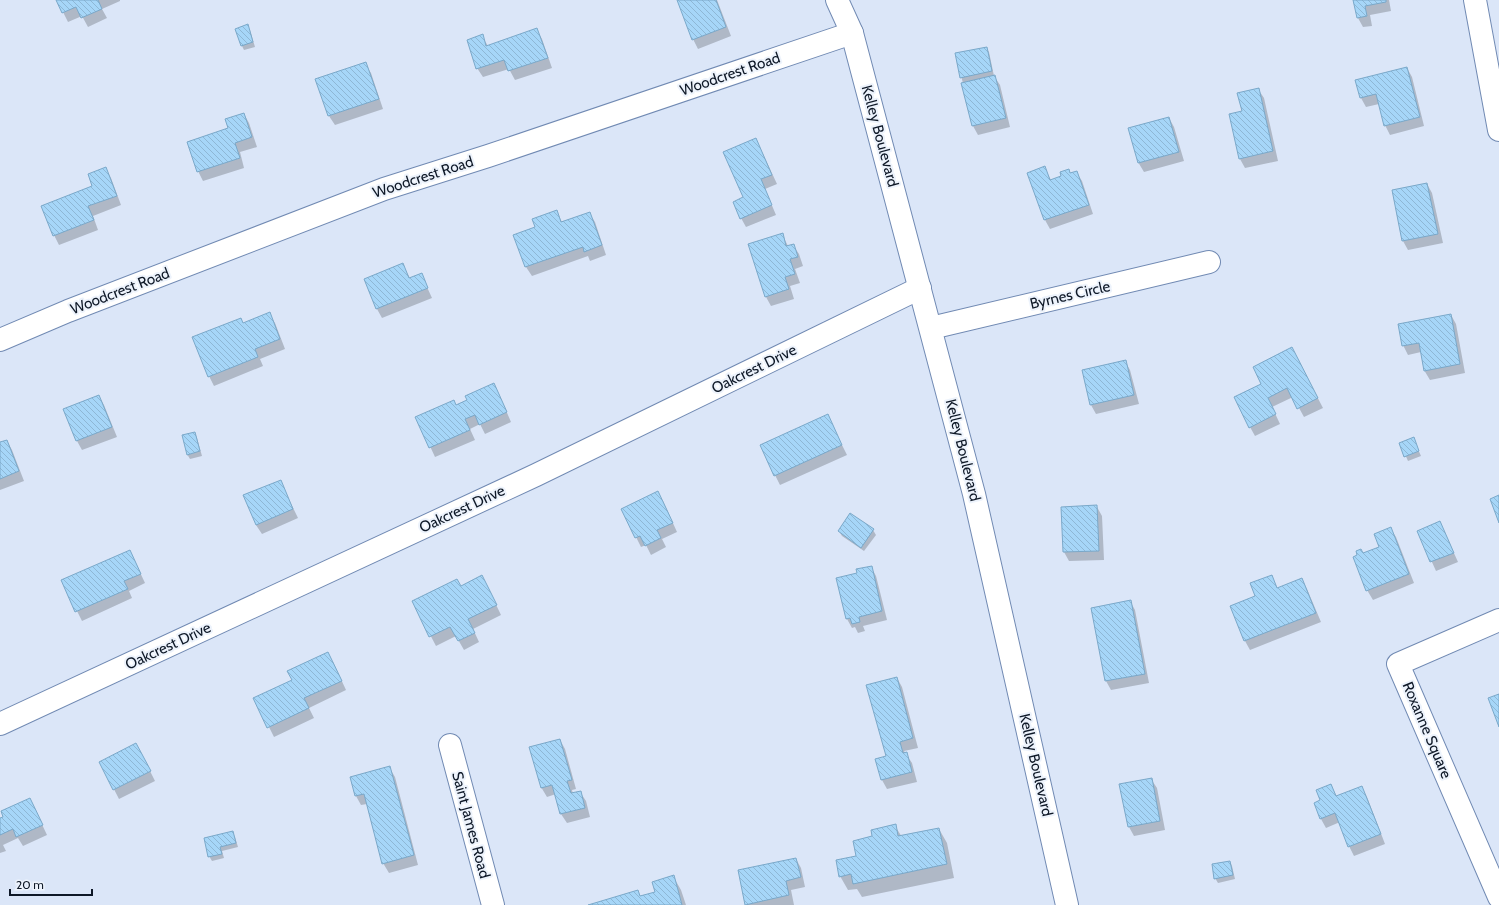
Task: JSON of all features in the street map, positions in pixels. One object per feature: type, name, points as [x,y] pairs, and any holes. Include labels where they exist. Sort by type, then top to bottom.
[{"type":"street","name":"Kelley Boulevard","points":[[837,0],[852,33],[974,494],[1067,905]]},
{"type":"street","points":[[1475,0],[1499,130]]},
{"type":"street","name":"Woodcrest Road","points":[[0,340],[68,311],[384,189],[488,156],[852,33]]},
{"type":"street","name":"Byrnes Circle","points":[[931,328],[1210,262]]},
{"type":"street","name":"Oakcrest Drive","points":[[0,724],[536,475],[920,288]]},
{"type":"street","name":"Roxanne Square","points":[[1499,620],[1398,664],[1499,897]]},
{"type":"street","name":"Saint James Road","points":[[450,745],[493,905]]},
{"type":"building","points":[[56,0],[98,0],[102,9],[81,18],[76,7],[62,13]]},
{"type":"building","points":[[677,0],[716,0],[726,27],[692,40]]},
{"type":"building","points":[[1353,0],[1386,0],[1386,2],[1365,6],[1367,16],[1357,18]]},
{"type":"building","points":[[248,24],[253,42],[241,46],[235,29]]},
{"type":"building","points":[[537,28],[548,58],[508,71],[504,60],[476,69],[467,40],[483,34],[486,46]]},
{"type":"building","points":[[987,47],[992,71],[960,78],[955,53]]},
{"type":"building","points":[[366,62],[379,99],[328,116],[315,79]]},
{"type":"building","points":[[1407,67],[1420,117],[1384,126],[1376,94],[1360,98],[1355,80]]},
{"type":"building","points":[[995,75],[1006,118],[972,126],[961,83]]},
{"type":"building","points":[[1259,88],[1273,151],[1239,159],[1229,114],[1242,111],[1237,93]]},
{"type":"building","points":[[244,113],[252,137],[235,143],[240,158],[197,172],[187,142],[228,128],[225,119]]},
{"type":"building","points":[[1169,117],[1179,152],[1138,163],[1128,128]]},
{"type":"building","points":[[756,138],[772,175],[761,179],[772,205],[740,219],[733,202],[743,197],[723,152]]},
{"type":"building","points":[[1045,166],[1050,180],[1061,176],[1060,172],[1069,169],[1070,173],[1077,171],[1089,205],[1044,220],[1027,173]]},
{"type":"building","points":[[106,167],[117,196],[88,206],[94,220],[53,236],[41,206],[92,186],[88,174]]},
{"type":"building","points":[[1427,183],[1438,234],[1402,241],[1392,190]]},
{"type":"building","points":[[557,210],[561,222],[590,212],[602,245],[584,252],[583,247],[525,267],[513,235],[535,227],[532,219]]},
{"type":"building","points":[[783,233],[786,246],[794,244],[798,257],[790,259],[795,274],[785,277],[789,289],[765,297],[748,244]]},
{"type":"building","points":[[403,263],[409,278],[422,273],[428,288],[376,309],[364,279]]},
{"type":"building","points":[[270,312],[280,339],[255,349],[258,357],[208,377],[192,337],[241,318],[243,323]]},
{"type":"building","points":[[1451,314],[1460,364],[1424,371],[1419,343],[1402,346],[1398,324]]},
{"type":"building","points":[[1292,347],[1318,398],[1297,409],[1287,388],[1268,398],[1276,414],[1249,428],[1234,397],[1261,384],[1253,367]]},
{"type":"building","points":[[1126,360],[1134,395],[1090,405],[1082,370]]},
{"type":"building","points":[[494,383],[507,412],[479,425],[475,415],[465,419],[470,430],[429,448],[415,417],[454,400],[456,405],[467,400],[465,396]]},
{"type":"building","points":[[99,395],[112,427],[76,441],[63,409]]},
{"type":"building","points":[[828,414],[842,445],[774,476],[760,445]]},
{"type":"building","points":[[195,432],[200,451],[187,455],[182,435]]},
{"type":"building","points":[[1414,437],[1419,451],[1404,457],[1399,443]]},
{"type":"building","points":[[7,440],[19,471],[0,479],[0,442]]},
{"type":"building","points":[[281,480],[293,509],[256,525],[243,495]]},
{"type":"building","points":[[658,491],[673,523],[657,530],[661,538],[645,546],[640,536],[635,538],[621,509]]},
{"type":"building","points":[[1499,495],[1499,523],[1490,499]]},
{"type":"building","points":[[1097,505],[1099,551],[1063,552],[1061,507]]},
{"type":"building","points":[[850,513],[874,529],[861,548],[838,531]]},
{"type":"building","points":[[1440,521],[1454,553],[1430,562],[1417,531]]},
{"type":"building","points":[[1391,527],[1409,574],[1366,591],[1353,557],[1357,555],[1356,551],[1361,549],[1363,553],[1379,547],[1374,534]]},
{"type":"building","points":[[130,550],[141,574],[124,581],[128,589],[75,612],[61,580]]},
{"type":"building","points":[[872,566],[882,611],[859,617],[860,622],[852,624],[850,618],[846,619],[836,578],[857,573],[856,569]]},
{"type":"building","points":[[482,575],[497,605],[468,619],[475,633],[458,641],[450,627],[429,637],[412,601],[457,579],[461,586]]},
{"type":"building","points":[[1272,575],[1277,588],[1302,578],[1316,613],[1244,641],[1230,606],[1255,596],[1250,583]]},
{"type":"building","points":[[1131,600],[1145,674],[1105,681],[1091,608]]},
{"type":"building","points":[[328,652],[342,681],[304,698],[309,708],[267,728],[253,698],[292,680],[287,671]]},
{"type":"building","points":[[897,677],[913,738],[900,742],[903,753],[907,752],[912,772],[881,780],[875,759],[886,756],[866,685]]},
{"type":"building","points":[[1499,694],[1499,727],[1488,698]]},
{"type":"building","points":[[560,739],[572,780],[567,781],[571,793],[581,791],[585,808],[560,814],[552,785],[541,788],[529,747]]},
{"type":"building","points":[[136,743],[151,771],[113,790],[99,762]]},
{"type":"building","points":[[390,766],[414,855],[382,864],[364,794],[355,796],[350,777]]},
{"type":"building","points":[[1152,778],[1160,821],[1128,827],[1119,784]]},
{"type":"building","points":[[1331,784],[1336,796],[1362,786],[1381,834],[1348,847],[1335,813],[1320,819],[1314,803],[1320,800],[1316,790]]},
{"type":"building","points":[[30,798],[43,825],[16,837],[13,829],[0,835],[0,818],[3,817],[1,811]]},
{"type":"building","points":[[896,824],[898,836],[939,828],[947,864],[853,884],[851,874],[839,877],[836,860],[856,856],[853,841],[872,836],[871,830]]},
{"type":"building","points":[[233,831],[236,843],[220,847],[222,854],[208,857],[204,838]]},
{"type":"building","points":[[796,858],[801,877],[786,881],[789,895],[745,905],[738,870]]},
{"type":"building","points":[[1230,861],[1233,875],[1214,879],[1212,864]]},
{"type":"building","points":[[674,875],[682,905],[588,905],[638,890],[640,896],[655,892],[652,882]]}]
